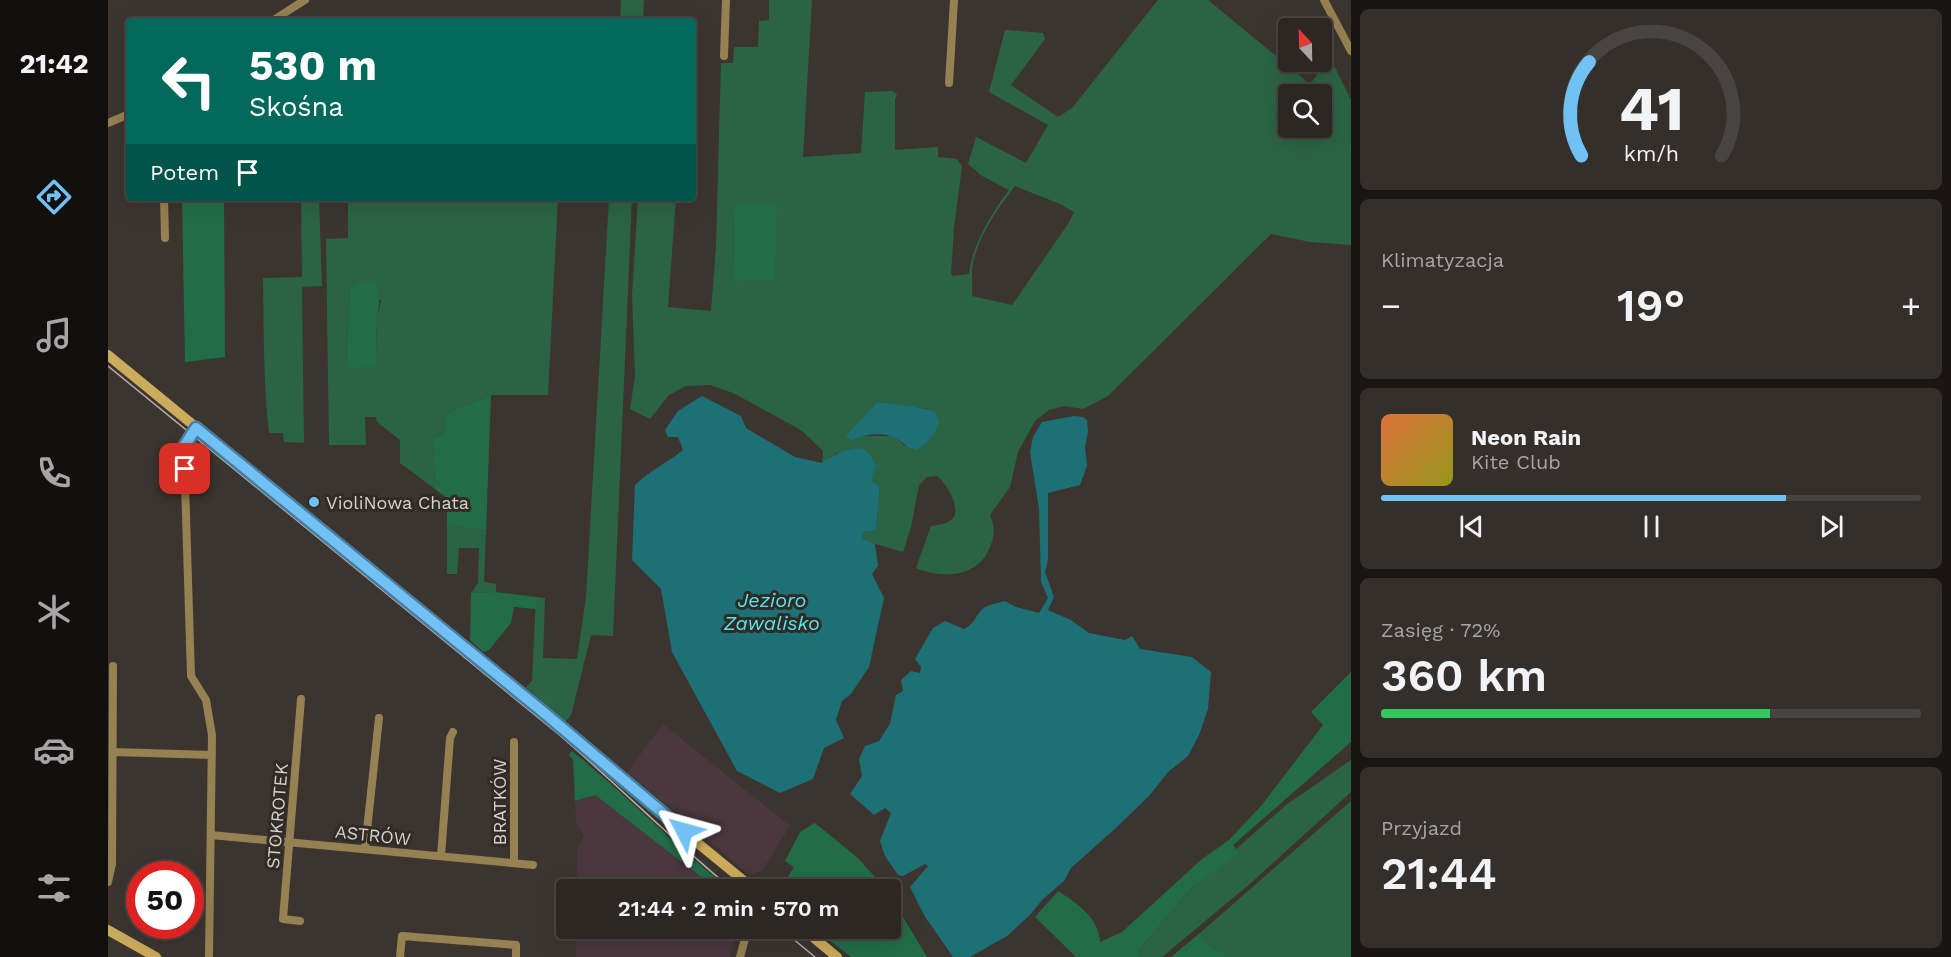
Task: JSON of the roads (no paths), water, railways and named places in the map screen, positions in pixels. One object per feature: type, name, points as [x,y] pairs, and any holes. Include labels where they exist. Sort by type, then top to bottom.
[{"type":"main road","points":[[109,356],[551,719],[742,879]]},
{"type":"main road","points":[[108,930],[156,957]]},
{"type":"main road","points":[[815,939],[837,957]]},
{"type":"street","points":[[277,18],[305,0]]},
{"type":"street","points":[[724,56],[726,0]]},
{"type":"street","points":[[949,83],[954,0]]},
{"type":"street","points":[[1323,0],[1351,51]]},
{"type":"street","points":[[108,123],[126,115]]},
{"type":"street","points":[[164,201],[165,238]]},
{"type":"street","points":[[196,428],[187,439],[184,451],[191,676],[203,694],[208,710],[212,755],[209,957]]},
{"type":"street","points":[[108,882],[112,864],[113,752],[110,692],[113,666]]},
{"type":"street","name":"STOKROTEK","points":[[300,921],[283,919],[301,699]]},
{"type":"street","points":[[365,849],[379,718]]},
{"type":"street","points":[[441,856],[450,738],[453,732]]},
{"type":"street","name":"BRATKÓW","points":[[514,742],[514,862]]},
{"type":"street","points":[[113,752],[212,755]]},
{"type":"street","name":"ASTRÓW","points":[[211,835],[514,862],[532,866]]},
{"type":"street","points":[[400,957],[402,936],[516,945],[516,957]]},
{"type":"street","points":[[740,957],[745,939]]},
{"type":"water","name":"Jezioro Zawalisko","points":[[702,396],[741,416],[746,428],[795,457],[822,463],[851,449],[863,449],[876,465],[871,480],[880,487],[876,531],[863,532],[862,539],[875,544],[878,566],[872,574],[884,598],[869,667],[851,694],[842,701],[836,720],[844,738],[824,748],[813,779],[780,793],[737,771],[672,652],[661,589],[632,560],[635,485],[683,450],[678,437],[668,437],[665,430],[678,411]]},
{"type":"water","points":[[877,402],[931,410],[939,421],[933,435],[928,442],[916,450],[895,438],[879,434],[851,440],[846,436]]},
{"type":"water","points":[[1074,416],[1087,420],[1088,432],[1085,447],[1087,466],[1080,485],[1048,493],[1048,559],[1045,572],[1054,597],[1048,610],[1071,620],[1089,633],[1125,640],[1132,636],[1140,649],[1192,657],[1211,672],[1208,709],[1199,735],[1188,756],[1168,772],[1150,795],[1071,868],[1064,881],[1042,900],[1030,915],[1007,936],[970,957],[953,957],[924,915],[910,887],[928,866],[925,864],[903,876],[898,875],[885,856],[880,841],[891,813],[885,808],[874,815],[850,794],[862,776],[859,759],[865,746],[879,741],[890,724],[896,695],[903,691],[901,680],[911,671],[920,673],[921,667],[915,659],[933,628],[945,621],[964,629],[985,607],[1005,601],[1016,607],[1039,613],[1048,598],[1041,582],[1039,509],[1030,452],[1033,437],[1042,422]]},
{"type":"tram line","points":[[108,366],[557,733],[720,879]]},
{"type":"tram line","points":[[793,939],[815,957]]},
{"type":"place","name":"VioliNowa Chata","points":[[314,502]]}]
